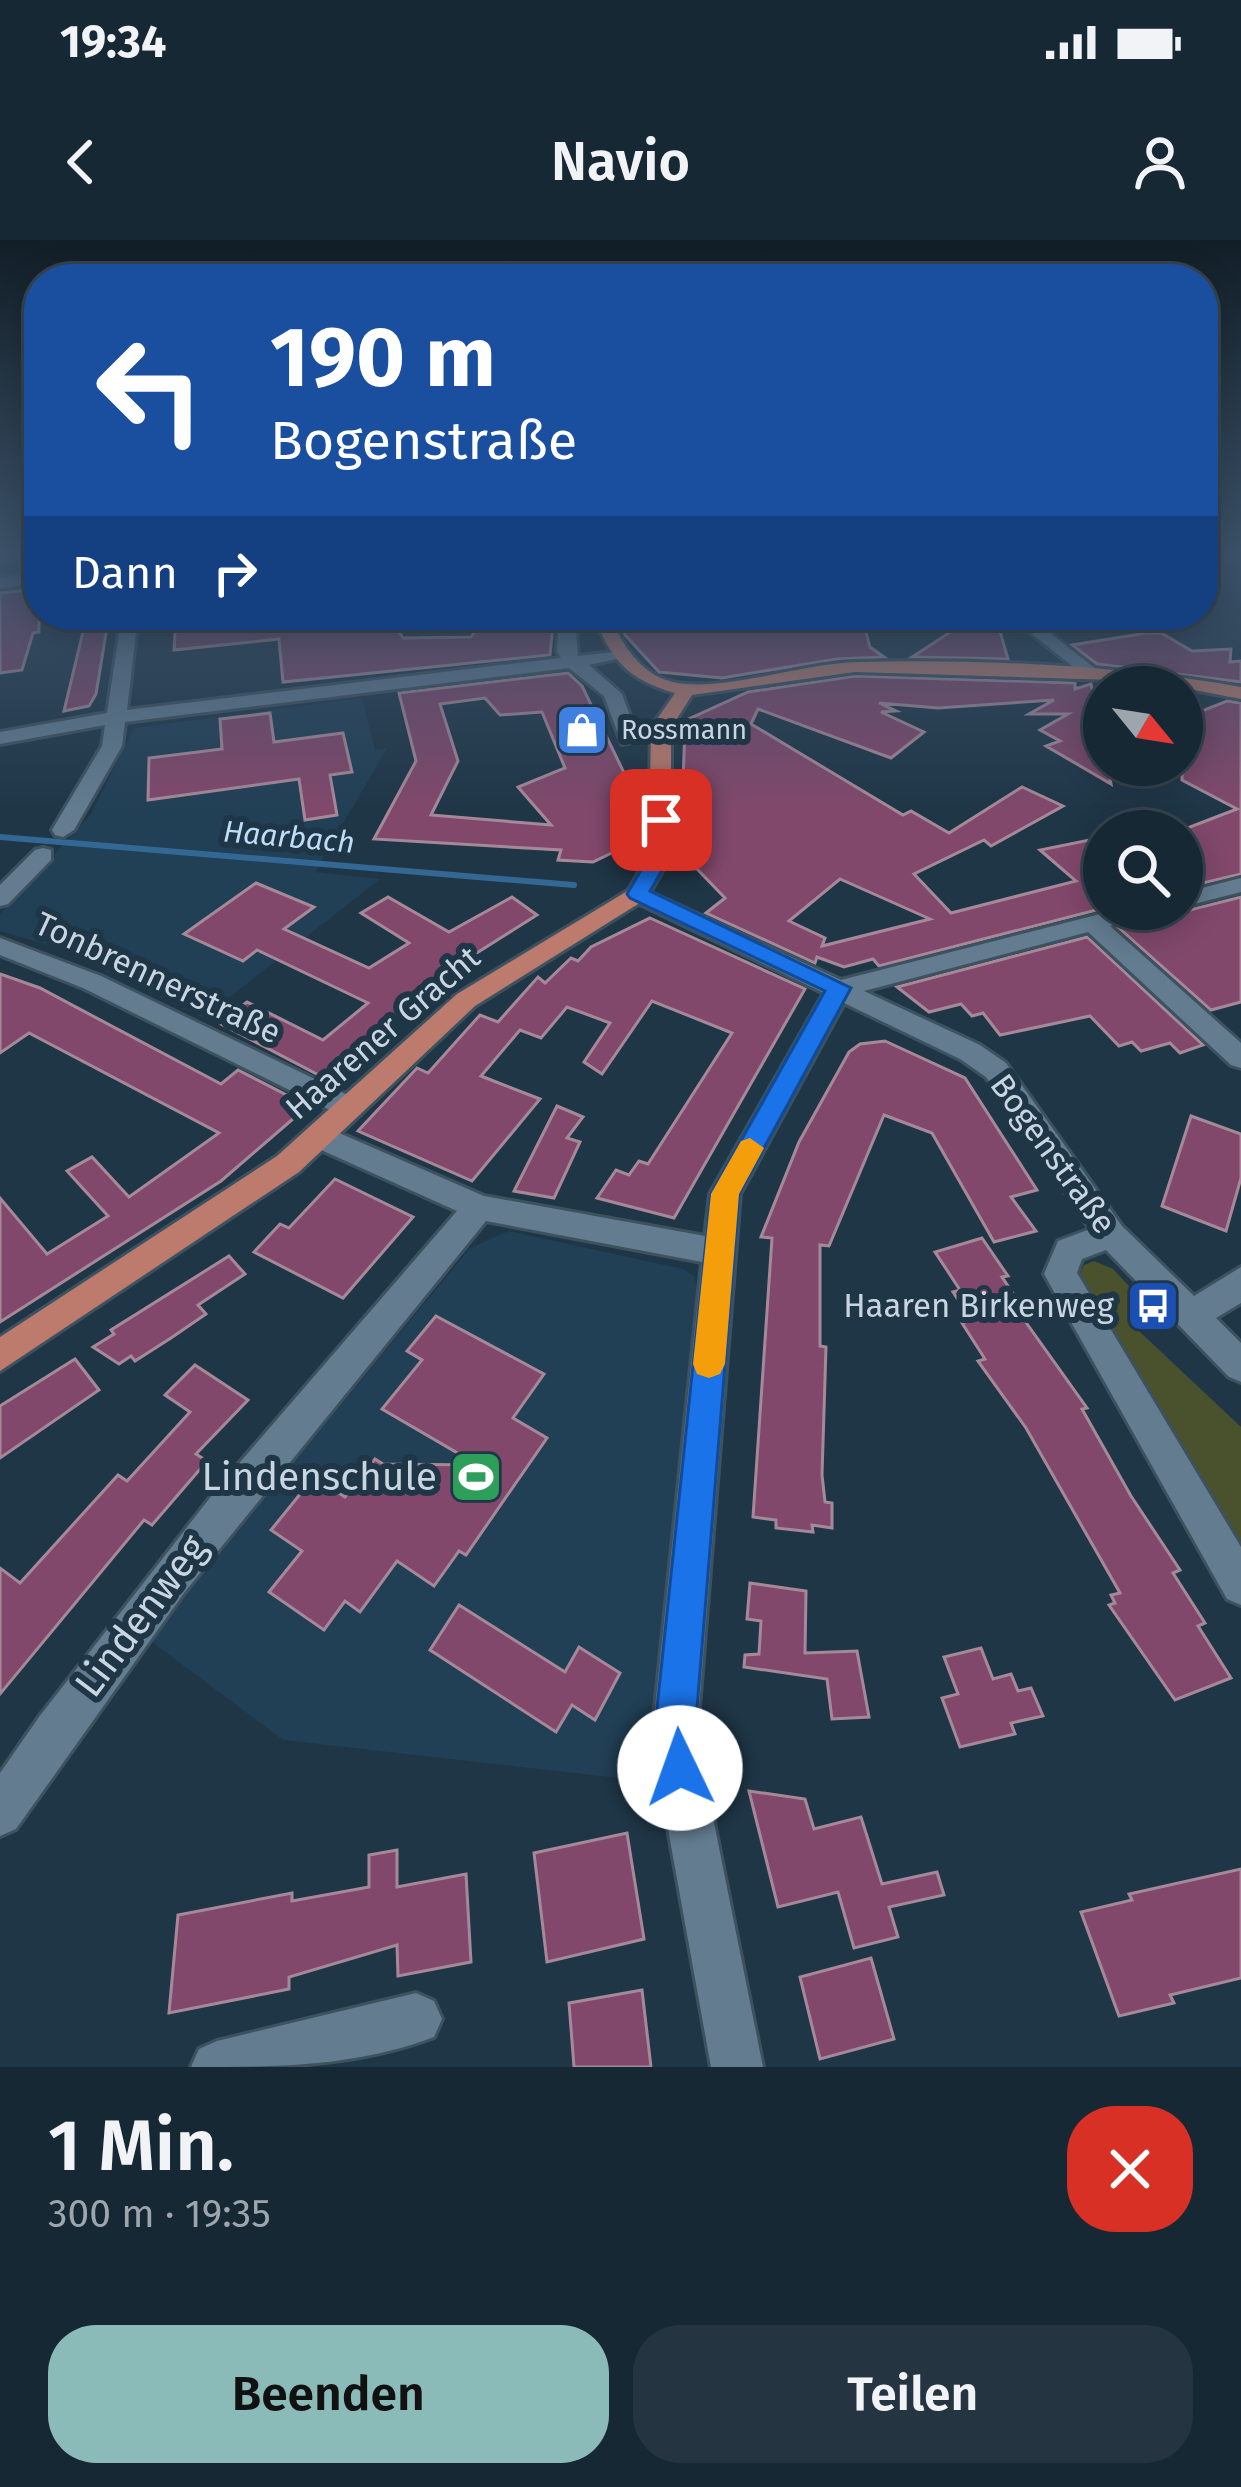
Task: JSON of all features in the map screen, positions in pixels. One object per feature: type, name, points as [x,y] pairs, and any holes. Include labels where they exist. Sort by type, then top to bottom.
[{"type":"main road","points":[[615,641],[640,674],[656,684],[686,690],[826,668],[1083,673]]},
{"type":"main road","points":[[1203,685],[1241,693]]},
{"type":"main road","points":[[638,894],[660,855],[661,728],[686,690]]},
{"type":"main road","name":"Haarener Gracht","points":[[0,1356],[233,1202],[320,1136],[466,1000],[638,894]]},
{"type":"street","points":[[63,830],[112,746],[127,641]]},
{"type":"street","points":[[566,641],[573,662],[604,681],[629,740]]},
{"type":"street","points":[[1050,641],[1083,666]]},
{"type":"street","points":[[0,738],[118,717],[622,656]]},
{"type":"street","points":[[604,681],[640,674]]},
{"type":"street","points":[[0,898],[43,855]]},
{"type":"street","points":[[1203,895],[1241,885]]},
{"type":"street","name":"Bogenstraße","points":[[638,894],[970,1052],[996,1070],[1111,1235],[1241,1366]]},
{"type":"street","points":[[737,2067],[680,1768],[677,1708],[725,1194],[839,988],[1083,927]]},
{"type":"street","points":[[1100,930],[1241,1058]]},
{"type":"street","name":"Tonbrennerstraße","points":[[0,946],[92,982],[350,1108]]},
{"type":"street","points":[[320,1136],[479,1207],[718,1252]]},
{"type":"street","name":"Lindenweg","points":[[0,1814],[130,1625],[192,1546],[479,1207]]},
{"type":"street","points":[[1111,1235],[1069,1250],[1060,1274],[1241,1585]]},
{"type":"street","points":[[1189,1316],[1241,1281]]},
{"type":"street","points":[[218,2067],[416,2019]]},
{"type":"shaded area","points":[[362,698],[375,750],[387,748],[315,872],[380,879],[203,1018],[55,947],[0,931],[0,914],[91,814],[134,728]]},
{"type":"shaded area","name":"Lindenschule","points":[[509,1231],[683,1269],[694,1276],[697,1287],[645,1781],[283,1740],[148,1639],[470,1248]]},
{"type":"green space","points":[[1094,1261],[1113,1269],[1159,1318],[1140,1332],[1241,1427],[1241,1544],[1078,1278],[1084,1265]]},
{"type":"building","points":[[0,641],[31,641],[22,670],[0,673]]},
{"type":"building","points":[[81,641],[105,641],[96,694],[89,706],[64,711]]},
{"type":"building","points":[[174,641],[257,641],[174,650]]},
{"type":"building","points":[[279,641],[551,641],[550,655],[283,682]]},
{"type":"building","points":[[631,641],[868,641],[884,657],[837,659],[722,678],[659,672]]},
{"type":"building","points":[[936,641],[1003,641],[1008,659],[912,657]]},
{"type":"building","points":[[1175,641],[1192,651],[1231,649],[1230,662],[1241,661],[1241,682],[1203,677],[1203,666],[1097,664],[1072,645]]},
{"type":"building","points":[[568,673],[582,686],[629,783],[630,844],[593,862],[558,860],[561,850],[374,839],[416,761],[399,693]],"holes":[[[485,698],[500,715],[542,712],[565,768],[518,787],[551,825],[431,815],[458,761],[440,704]]]},
{"type":"building","points":[[855,676],[1083,686],[1083,768],[1046,746],[1060,741],[1040,730],[1068,714],[1029,714],[1054,700],[938,708],[879,703],[896,711],[881,712],[924,732],[891,758],[758,709],[751,724],[903,815],[911,811],[949,833],[1022,787],[1063,806],[991,846],[984,840],[914,874],[951,913],[1076,881],[1040,850],[1083,841],[1083,913],[879,966],[873,959],[844,967],[817,957],[815,963],[706,913],[725,898],[697,869],[680,868],[685,726],[696,720],[691,718],[748,692]],"holes":[[[840,879],[930,919],[822,946],[825,938],[789,921]]]},
{"type":"building","points":[[1227,701],[1241,703],[1241,874],[1203,883],[1203,822],[1237,809],[1193,786],[1203,786],[1203,710]]},
{"type":"building","points":[[270,713],[274,742],[343,733],[352,772],[330,775],[337,815],[305,820],[299,779],[148,800],[149,758],[222,749],[220,719]]},
{"type":"building","points":[[256,883],[314,907],[284,929],[369,968],[409,943],[361,913],[388,897],[449,932],[512,897],[537,915],[445,973],[355,1050],[364,1055],[332,1082],[219,1023],[247,1002],[323,1040],[368,1003],[257,950],[243,961],[184,934]]},
{"type":"building","points":[[1241,897],[1241,1002],[1211,1010],[1121,930],[1203,930],[1203,907]]},
{"type":"building","points":[[650,918],[805,989],[674,1218],[597,1198],[616,1170],[629,1175],[639,1161],[648,1164],[732,1033],[652,1001],[602,1074],[584,1062],[610,1023],[567,1007],[541,1038],[520,1030],[481,1076],[540,1099],[472,1181],[358,1131],[417,1068],[428,1073],[480,1015],[498,1022],[538,977],[545,983],[571,958],[578,961],[591,947]]},
{"type":"building","points":[[1087,937],[1203,1045],[1180,1053],[1170,1043],[1141,1051],[1132,1042],[1119,1046],[1090,1016],[1000,1035],[983,1013],[972,1016],[961,1004],[929,1012],[897,987]]},
{"type":"building","points":[[0,974],[40,988],[221,1084],[238,1070],[308,1106],[221,1181],[0,1322],[0,1198],[47,1254],[108,1216],[67,1171],[92,1157],[129,1197],[219,1133],[29,1033],[0,1053]]},
{"type":"building","points":[[885,1041],[965,1078],[1037,1190],[1011,1197],[1036,1231],[994,1242],[932,1133],[884,1115],[829,1246],[820,1245],[820,1346],[826,1347],[822,1475],[825,1502],[832,1503],[832,1528],[812,1525],[813,1532],[776,1528],[776,1520],[753,1517],[772,1238],[761,1237],[799,1142],[849,1052],[860,1044]]},
{"type":"building","points":[[557,1106],[583,1117],[567,1138],[580,1142],[554,1198],[514,1191]]},
{"type":"building","points":[[1191,1116],[1241,1134],[1241,1178],[1226,1231],[1162,1206]]},
{"type":"building","points":[[335,1179],[413,1217],[343,1298],[254,1252],[280,1224],[289,1228]]},
{"type":"building","points":[[982,1238],[1008,1276],[1002,1277],[1021,1305],[1015,1307],[1087,1408],[1082,1409],[1131,1496],[1180,1570],[1173,1573],[1205,1623],[1198,1626],[1231,1678],[1175,1700],[1109,1605],[1115,1603],[1111,1595],[1120,1593],[1026,1428],[978,1361],[985,1359],[962,1323],[971,1320],[953,1292],[960,1290],[935,1252]]},
{"type":"building","points":[[229,1256],[245,1274],[198,1305],[206,1314],[171,1338],[135,1361],[131,1356],[119,1364],[93,1347],[114,1334],[111,1330]]},
{"type":"building","points":[[436,1316],[544,1374],[513,1418],[547,1438],[466,1555],[459,1551],[434,1586],[397,1561],[360,1612],[345,1601],[324,1630],[269,1592],[302,1551],[271,1530],[314,1477],[345,1497],[375,1459],[383,1464],[478,1465],[382,1409],[422,1360],[407,1351]]},
{"type":"building","points":[[75,1359],[99,1390],[0,1458],[0,1406]]},
{"type":"building","points":[[195,1365],[248,1400],[196,1454],[207,1461],[152,1525],[144,1520],[0,1694],[0,1568],[20,1583],[118,1475],[127,1481],[190,1412],[165,1395]]},
{"type":"building","points":[[750,1583],[806,1591],[805,1653],[857,1651],[869,1717],[832,1719],[827,1679],[744,1667],[745,1655],[759,1654],[761,1621],[747,1619]]},
{"type":"building","points":[[459,1605],[565,1672],[579,1647],[620,1673],[595,1720],[572,1705],[556,1732],[430,1650]]},
{"type":"building","points":[[981,1648],[993,1679],[1011,1674],[1018,1691],[1031,1688],[1043,1716],[1011,1723],[1015,1734],[960,1747],[942,1698],[958,1694],[944,1657]]},
{"type":"building","points":[[749,1791],[805,1799],[814,1829],[861,1817],[882,1884],[937,1872],[944,1895],[889,1907],[898,1937],[854,1948],[838,1892],[778,1907]]},
{"type":"building","points":[[627,1833],[644,1939],[547,1962],[534,1853]]},
{"type":"building","points":[[397,1850],[397,1887],[466,1874],[471,1962],[398,1976],[397,1945],[289,1977],[289,1989],[169,2013],[178,1915],[292,1893],[292,1901],[369,1887],[369,1855]]},
{"type":"building","points":[[1241,1869],[1241,1978],[1170,1995],[1174,2003],[1119,2016],[1081,1912],[1132,1900],[1129,1894]]},
{"type":"building","points":[[871,1958],[894,2039],[820,2059],[800,1977]]},
{"type":"building","points":[[642,1990],[651,2067],[574,2067],[569,2003]]},
{"type":"waterway","name":"Haarbach","points":[[0,837],[574,885]]},
{"type":"slow traffic","points":[[709,1364],[725,1194],[750,1148]]},
{"type":"place","name":"Rossmann","points":[[582,730]]},
{"type":"place","name":"Haaren Birkenweg","points":[[1153,1306]]},
{"type":"place","name":"Lindenschule","points":[[476,1477]]},
{"type":"route","points":[[661,820],[660,855],[653,875],[638,894],[839,988],[725,1194],[677,1708],[680,1768]]}]
